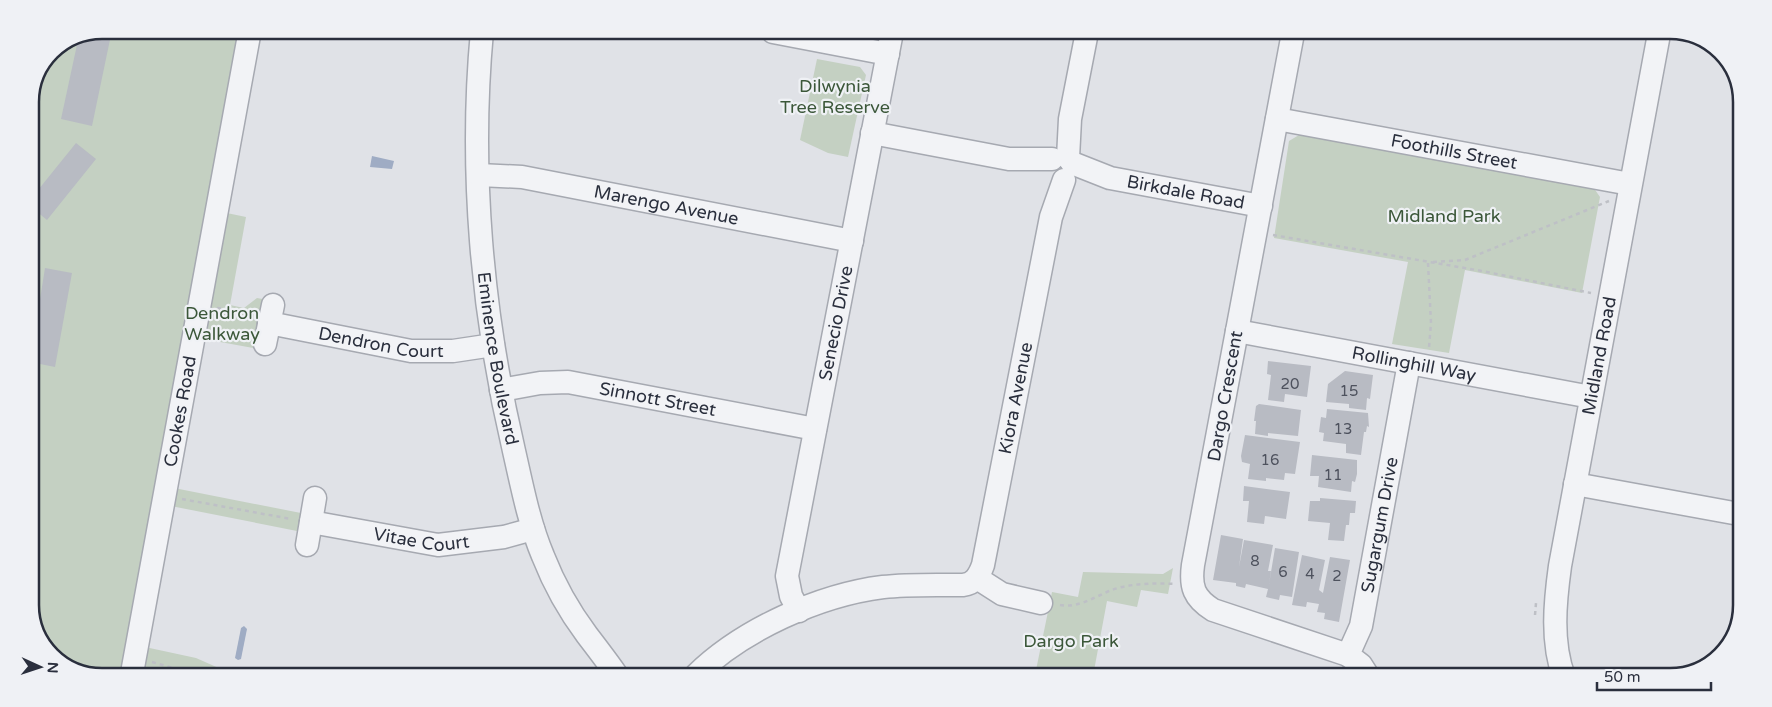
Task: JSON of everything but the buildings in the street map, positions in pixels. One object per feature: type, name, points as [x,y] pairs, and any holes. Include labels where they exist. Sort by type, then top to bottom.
[{"type":"street","name":"Cookes Road","points":[[139,667],[165,496],[248,39]]},
{"type":"street","name":"Eminence Boulevard","points":[[482,39],[478,123],[479,175],[485,271],[493,345],[501,390],[533,529],[542,556],[568,605],[615,668]]},
{"type":"street","points":[[810,39],[888,54]]},
{"type":"street","name":"Senecio Drive","points":[[799,611],[791,596],[786,576],[891,39]]},
{"type":"street","name":"Kiora Avenue","points":[[977,578],[983,566],[1086,39]]},
{"type":"street","name":"Dargo Crescent","points":[[1192,587],[1193,565],[1292,39]]},
{"type":"street","name":"Midland Road","points":[[1562,668],[1557,647],[1556,592],[1658,39]]},
{"type":"street","name":"Foothills Street","points":[[1277,119],[1630,184]]},
{"type":"street","name":"Birkdale Road","points":[[872,133],[1260,206]]},
{"type":"street","name":"Marengo Avenue","points":[[479,175],[522,177],[852,241]]},
{"type":"street","name":"Dendron Court","points":[[269,324],[411,351],[453,351],[493,345]]},
{"type":"street","name":"Rollinghill Way","points":[[1237,330],[1591,396]]},
{"type":"street","name":"Sugargum Drive","points":[[1348,655],[1361,626],[1418,365]]},
{"type":"street","name":"Sinnott Street","points":[[501,390],[540,383],[568,382],[815,429]]},
{"type":"street","points":[[1575,484],[1733,513]]},
{"type":"street","points":[[307,544],[301,521],[315,498]]},
{"type":"street","name":"Vitae Court","points":[[301,521],[438,545],[504,537],[533,529]]},
{"type":"street","points":[[703,668],[736,642],[757,630],[799,611],[853,592],[907,585],[962,585],[971,583],[977,578],[1002,594],[1041,603]]},
{"type":"street","points":[[1192,587],[1195,595],[1202,603],[1213,610],[1348,655],[1361,664],[1363,668]]},
{"type":"path","points":[[1428,263],[1465,260],[1609,201]]},
{"type":"path","points":[[1272,235],[1591,293]]},
{"type":"path","points":[[1418,365],[1431,323],[1428,263]]},
{"type":"path","points":[[165,496],[301,521]]},
{"type":"path","points":[[1041,603],[1064,606],[1082,603],[1091,601],[1110,591],[1152,582],[1192,587]]},
{"type":"path","points":[[139,667],[173,668]]},
{"type":"green space","points":[[242,39],[125,668],[89,667],[67,658],[65,656],[65,642],[51,642],[47,637],[41,622],[39,609],[40,89],[49,67],[57,57],[67,49],[78,44],[89,40]]},
{"type":"green space","name":"Dilwynia Tree Reserve","points":[[817,59],[860,67],[866,75],[848,157],[828,153],[800,140]]},
{"type":"green space","name":"Midland Park","points":[[1304,132],[1591,184],[1600,197],[1582,293],[1465,270],[1449,353],[1392,344],[1408,262],[1274,238],[1289,141]]},
{"type":"green space","name":"Dendron Walkway","points":[[222,212],[246,217],[230,305],[244,308],[257,298],[268,300],[259,349],[198,338]]},
{"type":"green space","points":[[174,488],[306,514],[302,532],[171,506]]},
{"type":"green space","name":"Dargo Park","points":[[1173,568],[1168,594],[1141,590],[1137,607],[1107,601],[1094,668],[1036,668],[1052,592],[1078,597],[1083,572],[1163,574]]},
{"type":"green space","points":[[145,647],[196,658],[219,668],[141,668]]},
{"type":"water","points":[[372,156],[394,161],[392,169],[370,167]]},
{"type":"water","points":[[244,626],[247,629],[241,659],[238,660],[235,658],[241,628]]}]
